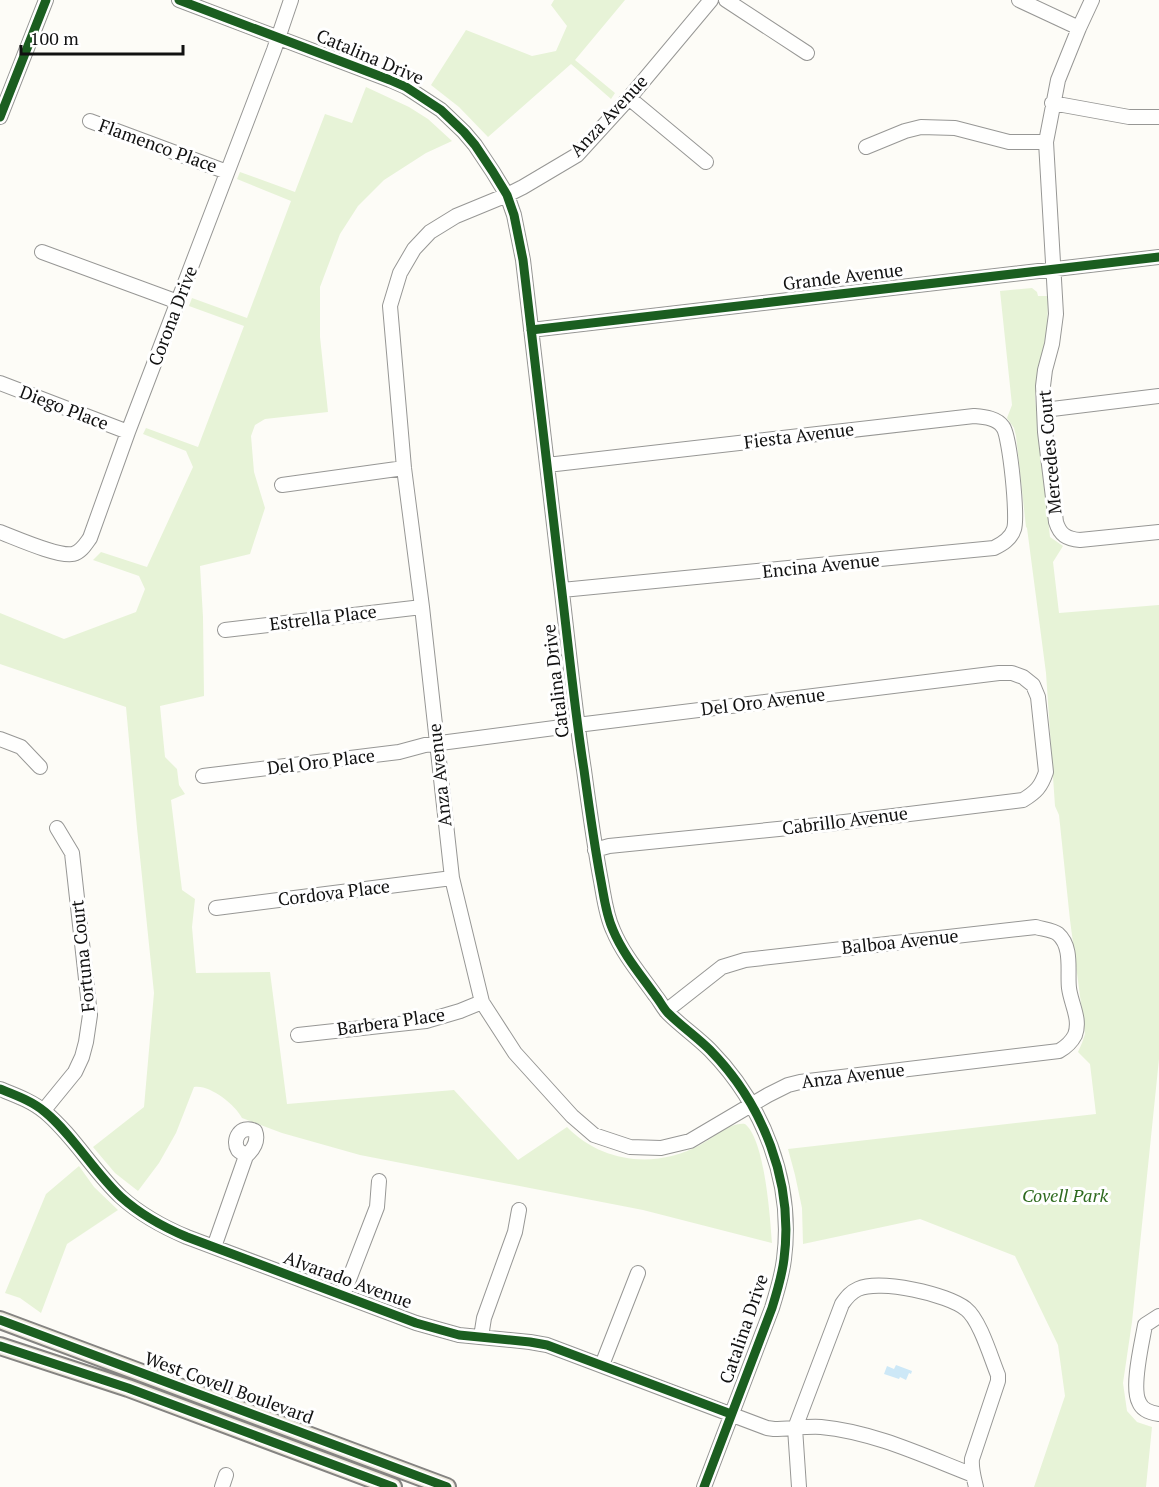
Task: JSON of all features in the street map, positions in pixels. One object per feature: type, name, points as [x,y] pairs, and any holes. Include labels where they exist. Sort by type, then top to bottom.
[{"type":"main road","name":"West Covell Boulevard","points":[[0,1320],[437,1485]]},
{"type":"main road","name":"West Covell Boulevard","points":[[0,1346],[128,1388],[393,1487]]},
{"type":"main road","points":[[355,1472],[375,1487]]},
{"type":"street","points":[[0,116],[46,0]]},
{"type":"street","name":"Catalina Drive","points":[[179,0],[406,87],[441,110],[464,132],[507,195],[519,237],[577,725],[595,850],[611,927],[628,959],[666,1011],[708,1048],[735,1078],[752,1104],[769,1141],[779,1172],[786,1217],[784,1258],[772,1308],[704,1487]]},
{"type":"street","name":"Corona Drive","points":[[0,532],[51,552],[72,554],[83,549],[90,538],[291,0]]},
{"type":"street","name":"Anza Avenue","points":[[711,0],[629,98],[577,155],[507,195],[456,216],[430,232],[414,249],[400,273],[390,306],[404,468],[452,878],[482,1002],[515,1053],[572,1116],[594,1135],[630,1147],[661,1148],[690,1142],[752,1104],[788,1085],[800,1082],[1059,1051],[1069,1045],[1075,1034],[1077,1021]]},
{"type":"street","points":[[726,0],[807,53]]},
{"type":"street","points":[[1019,0],[1079,28]]},
{"type":"street","name":"Mercedes Court","points":[[1092,0],[1058,80],[1046,142],[1056,314],[1043,386],[1056,522],[1062,534],[1080,540],[1159,532]]},
{"type":"street","points":[[629,98],[706,162]]},
{"type":"street","points":[[1053,103],[1129,117],[1159,117]]},
{"type":"street","name":"Flamenco Place","points":[[90,121],[226,172]]},
{"type":"street","points":[[866,147],[921,127],[955,128],[1009,142],[1046,142]]},
{"type":"street","points":[[42,252],[178,302]]},
{"type":"street","name":"Grande Avenue","points":[[531,330],[1159,257]]},
{"type":"street","name":"Diego Place","points":[[0,383],[128,432]]},
{"type":"street","points":[[1044,410],[1159,396]]},
{"type":"street","name":"Fiesta Avenue","points":[[547,465],[974,416],[994,419],[1004,428],[1012,471]]},
{"type":"street","points":[[282,485],[404,468]]},
{"type":"street","name":"Encina Avenue","points":[[562,590],[994,548],[1007,541],[1014,530],[1016,513],[1012,471]]},
{"type":"street","name":"Estrella Place","points":[[225,630],[422,607]]},
{"type":"street","name":"Del Oro Avenue","points":[[437,744],[1012,673],[1023,677],[1033,685],[1038,697],[1042,738]]},
{"type":"street","name":"Cabrillo Avenue","points":[[595,850],[609,846],[828,824],[1023,800],[1042,784],[1046,772],[1042,738]]},
{"type":"street","points":[[0,739],[21,747],[40,767]]},
{"type":"street","name":"Del Oro Place","points":[[203,776],[399,752],[437,744]]},
{"type":"street","name":"Fortuna Court","points":[[44,1110],[75,1072],[86,1042],[90,1015],[72,853],[57,828]]},
{"type":"street","name":"Cordova Place","points":[[216,908],[452,878]]},
{"type":"street","name":"Balboa Avenue","points":[[666,1011],[722,967],[745,960],[1036,927],[1057,933],[1064,942],[1069,958],[1069,989],[1077,1021]]},
{"type":"street","name":"Barbera Place","points":[[298,1035],[426,1021],[482,1002]]},
{"type":"street","name":"Alvarado Avenue","points":[[0,1089],[44,1110],[115,1191],[133,1207],[159,1224],[188,1238],[450,1334],[540,1344],[602,1365],[767,1428],[818,1427],[845,1430],[872,1437],[975,1481]]},
{"type":"street","points":[[214,1247],[246,1156]]},
{"type":"street","points":[[343,1295],[377,1207],[379,1180]]},
{"type":"street","points":[[481,1337],[484,1318],[515,1233],[519,1210]]},
{"type":"street","points":[[602,1365],[638,1273]]},
{"type":"street","points":[[799,1487],[795,1428],[842,1304],[849,1294],[861,1287],[882,1286],[904,1288],[938,1296],[966,1308],[975,1319],[998,1376],[996,1389],[972,1459],[975,1481]]},
{"type":"street","points":[[1159,1316],[1145,1325],[1136,1388],[1139,1404],[1150,1413],[1159,1413]]},
{"type":"green space","points":[[554,0],[625,0],[575,60],[615,93],[611,99],[571,64],[488,137],[459,107],[431,85],[466,30],[532,56],[556,51],[567,26],[551,5]]},
{"type":"green space","points":[[366,87],[409,107],[428,119],[452,141],[426,153],[384,180],[358,206],[340,234],[320,287],[320,337],[328,412],[265,419],[255,425],[251,436],[254,472],[265,508],[250,554],[200,566],[204,696],[160,706],[165,757],[177,769],[179,785],[185,794],[171,800],[182,890],[195,899],[192,927],[196,973],[270,972],[287,1104],[454,1090],[518,1160],[567,1127],[581,1139],[613,1155],[648,1159],[683,1153],[733,1125],[745,1124],[752,1133],[762,1162],[772,1243],[643,1210],[360,1155],[282,1133],[242,1118],[234,1107],[221,1096],[200,1087],[194,1087],[176,1133],[159,1163],[138,1191],[115,1173],[93,1147],[144,1107],[154,993],[126,707],[0,664],[0,613],[64,639],[136,612],[145,589],[139,576],[93,560],[101,552],[147,567],[193,467],[186,451],[143,434],[146,428],[198,447],[244,326],[189,306],[192,298],[247,318],[291,201],[237,179],[240,172],[295,192],[325,114],[352,123]]},
{"type":"green space","name":"Covell Park","points":[[1032,288],[1038,296],[1047,296],[1048,300],[1047,331],[1035,397],[1050,537],[1063,546],[1053,562],[1059,613],[1159,605],[1159,1059],[1132,1322],[1123,1383],[1127,1411],[1137,1422],[1152,1427],[1146,1487],[1034,1487],[1065,1396],[1058,1345],[1015,1256],[920,1219],[803,1244],[802,1208],[788,1149],[1096,1114],[1090,1064],[1078,1052],[1085,1034],[1059,815],[1055,806],[1046,673],[1016,436],[1007,418],[1012,405],[1000,291]]},
{"type":"green space","points":[[79,1166],[94,1187],[118,1210],[67,1244],[41,1313],[20,1298],[5,1293],[46,1194]]},
{"type":"water","points":[[896,1365],[912,1371],[906,1380],[884,1374],[887,1366],[894,1369]]},
{"type":"cycle path","points":[[0,117],[46,0]]},
{"type":"cycle path","points":[[179,0],[406,87],[441,110],[464,132],[507,195],[514,215],[523,260],[577,722],[604,900],[617,939],[665,1009],[710,1050],[729,1071],[745,1095],[771,1146],[784,1201],[786,1230],[784,1259],[772,1308],[704,1487]]},
{"type":"cycle path","points":[[531,330],[1159,257]]},
{"type":"cycle path","points":[[0,1089],[29,1101],[45,1112],[65,1131],[121,1197],[144,1215],[178,1233],[416,1323],[459,1335],[547,1345],[731,1414]]},
{"type":"cycle path","points":[[0,1320],[447,1487]]},
{"type":"cycle path","points":[[0,1346],[128,1388],[393,1487]]}]
